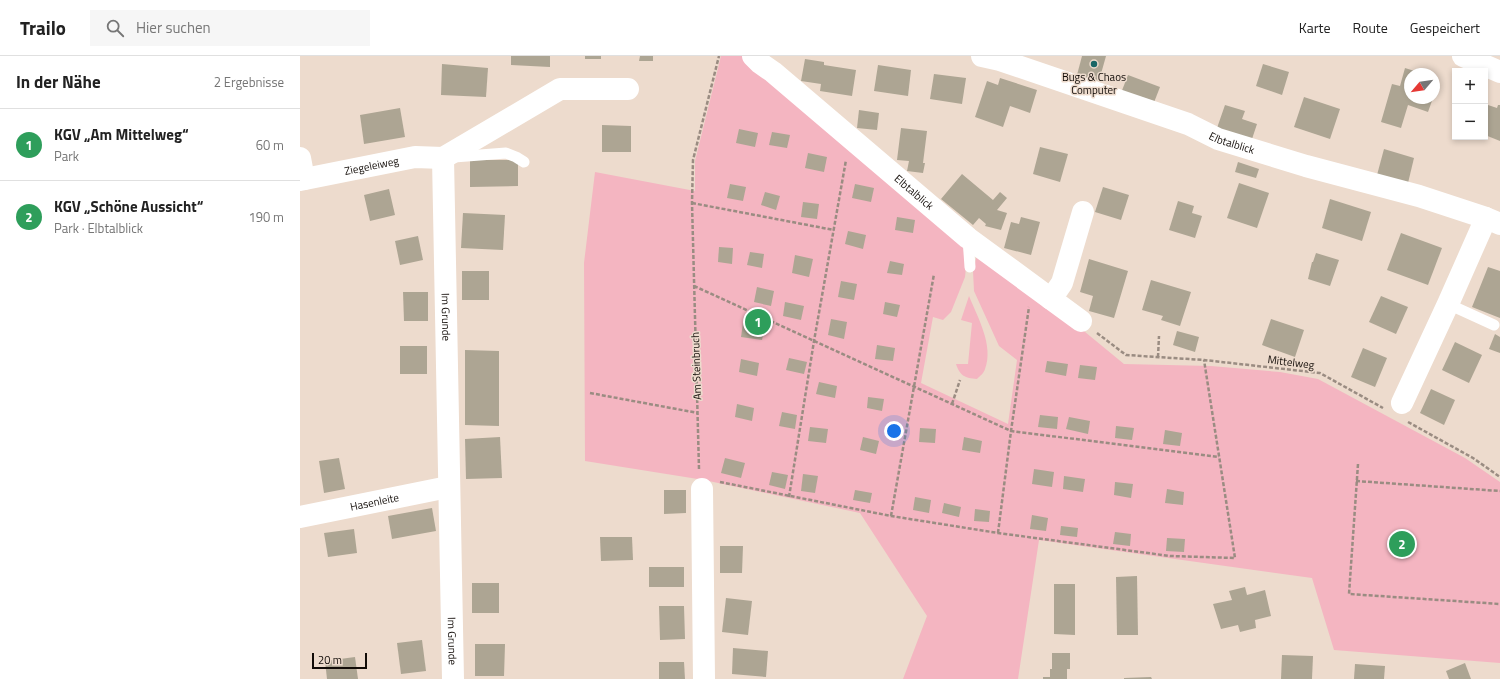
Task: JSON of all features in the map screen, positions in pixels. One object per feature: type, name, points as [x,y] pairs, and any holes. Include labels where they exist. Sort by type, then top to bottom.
[{"type":"street","name":"Elbtalblick","points":[[753,56],[968,238],[1081,321]]},
{"type":"street","name":"Elbtalblick","points":[[982,56],[1000,60],[1188,124],[1218,139],[1306,166],[1419,196],[1493,221],[1448,304],[1399,412]]},
{"type":"street","points":[[1462,56],[1498,66]]},
{"type":"street","points":[[443,158],[560,89],[628,88]]},
{"type":"street","name":"Ziegeleiweg","points":[[302,179],[415,157],[443,158]]},
{"type":"street","points":[[300,158],[302,179]]},
{"type":"street","name":"Im Grunde","points":[[443,158],[448,487],[453,679]]},
{"type":"street","points":[[1051,299],[1062,283],[1083,212]]},
{"type":"street","points":[[701,484],[704,679]]},
{"type":"street","name":"Hasenleite","points":[[300,517],[448,487]]},
{"type":"lane","points":[[443,158],[506,153],[524,162]]},
{"type":"lane","points":[[968,238],[970,267]]},
{"type":"lane","points":[[1448,304],[1494,325]]},
{"type":"path","name":"Am Steinbruch","points":[[701,484],[694,286],[692,203],[693,160],[719,56]]},
{"type":"path","points":[[789,497],[814,341],[849,145],[852,140]]},
{"type":"path","points":[[692,203],[834,230]]},
{"type":"path","points":[[891,516],[934,274]]},
{"type":"path","points":[[694,286],[1011,431],[1219,457]]},
{"type":"path","points":[[998,532],[1011,431],[1033,286]]},
{"type":"path","points":[[1158,357],[1159,336]]},
{"type":"path","name":"Mittelweg","points":[[1105,339],[1126,355],[1204,360],[1320,373],[1399,412],[1500,477]]},
{"type":"path","points":[[701,484],[789,497],[891,516],[1170,556],[1235,558],[1204,360]]},
{"type":"path","points":[[952,404],[960,380]]},
{"type":"path","points":[[590,393],[698,413]]},
{"type":"path","points":[[1358,464],[1349,594],[1500,604]]},
{"type":"path","points":[[1356,481],[1500,491]]},
{"type":"shaded area","points":[[721,56],[742,56],[962,238],[966,267],[965,277],[951,312],[943,320],[933,317],[921,383],[1008,424],[1017,360],[999,346],[974,291],[973,271],[978,251],[1079,327],[1124,364],[1211,366],[1280,372],[1318,379],[1465,458],[1500,482],[1500,663],[1334,650],[1312,578],[1039,540],[1018,679],[903,679],[927,616],[860,513],[704,480],[585,461],[584,263],[595,172],[695,191],[695,161]]},
{"type":"shaded area","points":[[969,296],[984,332],[988,351],[984,370],[977,379],[969,378],[961,374],[956,364],[968,364],[972,323],[961,320]]},
{"type":"building","points":[[511,56],[550,56],[550,67],[511,65]]},
{"type":"building","points":[[585,56],[601,56],[601,59],[585,59]]},
{"type":"building","points":[[640,56],[653,56],[653,61],[639,61]]},
{"type":"building","points":[[1082,56],[1106,56],[1099,81],[1077,75]]},
{"type":"building","points":[[805,59],[824,62],[824,65],[856,70],[852,96],[820,91],[821,84],[801,81]]},
{"type":"building","points":[[442,64],[488,68],[486,97],[441,95]]},
{"type":"building","points":[[1263,64],[1289,72],[1282,95],[1256,86]]},
{"type":"building","points":[[878,65],[911,70],[908,96],[874,91]]},
{"type":"building","points":[[1404,72],[1404,104],[1431,104],[1428,112],[1408,105],[1401,128],[1381,122],[1392,84],[1400,86]]},
{"type":"building","points":[[934,74],[966,78],[962,104],[930,99]]},
{"type":"building","points":[[1128,75],[1160,87],[1153,105],[1121,93]]},
{"type":"building","points":[[1000,78],[1037,90],[1030,113],[1010,106],[1003,127],[975,117],[987,81],[998,85]]},
{"type":"building","points":[[1304,97],[1340,109],[1330,139],[1294,127]]},
{"type":"building","points":[[1225,105],[1245,111],[1242,119],[1257,124],[1252,139],[1217,128]]},
{"type":"building","points":[[1488,105],[1497,108],[1498,105],[1500,105],[1500,141],[1488,136]]},
{"type":"building","points":[[400,108],[405,137],[364,144],[360,115]]},
{"type":"building","points":[[859,110],[879,113],[877,130],[857,128]]},
{"type":"building","points":[[602,125],[631,126],[631,152],[602,152]]},
{"type":"building","points":[[901,128],[927,131],[923,173],[907,171],[909,161],[897,160]]},
{"type":"building","points":[[739,129],[758,133],[755,147],[736,143]]},
{"type":"building","points":[[772,132],[790,135],[787,148],[769,145]]},
{"type":"building","points":[[1040,147],[1068,154],[1060,182],[1033,174]]},
{"type":"building","points":[[1384,149],[1414,158],[1408,183],[1377,175]]},
{"type":"building","points":[[808,153],[827,157],[824,172],[805,168]]},
{"type":"building","points":[[470,160],[518,160],[518,186],[470,187]]},
{"type":"building","points":[[1238,162],[1259,169],[1256,178],[1235,172]]},
{"type":"building","points":[[962,174],[993,200],[1000,192],[1007,198],[997,210],[1007,213],[1001,230],[985,226],[986,224],[979,218],[973,225],[941,199]]},
{"type":"building","points":[[1239,183],[1269,193],[1257,228],[1227,218]]},
{"type":"building","points":[[730,184],[746,187],[743,201],[727,198]]},
{"type":"building","points":[[855,184],[874,188],[871,202],[852,198]]},
{"type":"building","points":[[1103,187],[1129,195],[1121,220],[1095,212]]},
{"type":"building","points":[[389,189],[395,215],[370,221],[364,195]]},
{"type":"building","points":[[765,192],[780,196],[776,210],[761,205]]},
{"type":"building","points":[[1330,199],[1371,212],[1362,241],[1322,228]]},
{"type":"building","points":[[1178,201],[1194,206],[1192,213],[1202,216],[1195,238],[1169,230]]},
{"type":"building","points":[[803,202],[819,204],[817,219],[801,217]]},
{"type":"building","points":[[463,213],[505,215],[503,250],[461,248]]},
{"type":"building","points":[[897,217],[915,220],[913,233],[895,230]]},
{"type":"building","points":[[1021,217],[1040,222],[1031,255],[1004,248],[1011,222],[1019,224]]},
{"type":"building","points":[[848,231],[866,235],[863,249],[845,244]]},
{"type":"building","points":[[1401,233],[1442,248],[1428,285],[1387,270]]},
{"type":"building","points":[[418,236],[423,260],[400,265],[395,241]]},
{"type":"building","points":[[719,247],[733,248],[732,264],[718,262]]},
{"type":"building","points":[[750,252],[764,254],[762,268],[747,265]]},
{"type":"building","points":[[1316,253],[1339,260],[1330,286],[1308,279]]},
{"type":"building","points":[[795,255],[813,259],[809,277],[792,273]]},
{"type":"building","points":[[1089,259],[1128,271],[1114,318],[1089,311],[1093,296],[1080,292]]},
{"type":"building","points":[[890,261],[904,264],[902,275],[887,273]]},
{"type":"building","points":[[1488,267],[1500,271],[1500,318],[1472,307]]},
{"type":"building","points":[[462,271],[489,271],[489,300],[462,300]]},
{"type":"building","points":[[1151,280],[1191,292],[1180,326],[1161,320],[1163,316],[1142,310]]},
{"type":"building","points":[[841,281],[857,284],[854,300],[838,297]]},
{"type":"building","points":[[757,287],[774,291],[771,306],[754,302]]},
{"type":"building","points":[[403,292],[428,292],[428,321],[404,321]]},
{"type":"building","points":[[1381,296],[1408,307],[1396,334],[1369,322]]},
{"type":"building","points":[[785,302],[804,306],[801,320],[783,316]]},
{"type":"building","points":[[885,302],[900,305],[897,317],[883,314]]},
{"type":"building","points":[[831,319],[847,322],[844,339],[828,335]]},
{"type":"building","points":[[1271,319],[1304,330],[1295,357],[1262,345]]},
{"type":"building","points":[[743,323],[765,327],[762,340],[741,337]]},
{"type":"building","points":[[1177,331],[1199,337],[1195,352],[1173,345]]},
{"type":"building","points":[[1495,334],[1500,337],[1500,353],[1489,349]]},
{"type":"building","points":[[1455,342],[1482,355],[1469,383],[1442,370]]},
{"type":"building","points":[[877,345],[895,348],[893,361],[875,359]]},
{"type":"building","points":[[400,346],[427,346],[427,374],[400,374]]},
{"type":"building","points":[[1363,348],[1387,358],[1375,387],[1351,377]]},
{"type":"building","points":[[465,350],[499,351],[499,426],[465,425]]},
{"type":"building","points":[[789,358],[807,362],[804,374],[786,370]]},
{"type":"building","points":[[741,359],[759,363],[757,376],[739,372]]},
{"type":"building","points":[[1047,361],[1068,364],[1066,376],[1045,372]]},
{"type":"building","points":[[1080,365],[1097,367],[1095,380],[1078,378]]},
{"type":"building","points":[[819,382],[837,386],[835,398],[816,394]]},
{"type":"building","points":[[1431,389],[1455,400],[1444,425],[1420,413]]},
{"type":"building","points":[[868,397],[884,399],[882,411],[867,408]]},
{"type":"building","points":[[737,404],[754,408],[752,421],[735,417]]},
{"type":"building","points":[[782,412],[797,415],[795,429],[779,426]]},
{"type":"building","points":[[1040,415],[1058,417],[1057,429],[1038,427]]},
{"type":"building","points":[[1069,417],[1090,421],[1088,434],[1066,429]]},
{"type":"building","points":[[1116,426],[1134,428],[1132,440],[1115,438]]},
{"type":"building","points":[[810,427],[828,429],[826,443],[808,441]]},
{"type":"building","points":[[920,428],[936,429],[935,443],[919,442]]},
{"type":"building","points":[[1165,430],[1182,433],[1180,446],[1163,444]]},
{"type":"building","points":[[500,437],[502,478],[466,479],[465,439]]},
{"type":"building","points":[[863,437],[879,441],[876,454],[860,450]]},
{"type":"building","points":[[964,437],[982,441],[980,453],[962,450]]},
{"type":"building","points":[[339,458],[345,489],[324,493],[319,461]]},
{"type":"building","points":[[725,458],[745,463],[741,478],[721,473]]},
{"type":"building","points":[[1034,469],[1054,472],[1052,487],[1032,484]]},
{"type":"building","points":[[772,472],[788,475],[785,489],[769,485]]},
{"type":"building","points":[[803,474],[818,476],[815,493],[801,491]]},
{"type":"building","points":[[1064,476],[1085,479],[1083,492],[1063,489]]},
{"type":"building","points":[[1115,482],[1133,484],[1131,498],[1114,495]]},
{"type":"building","points":[[1167,489],[1184,492],[1183,505],[1165,503]]},
{"type":"building","points":[[664,490],[686,490],[686,513],[664,514]]},
{"type":"building","points":[[855,490],[872,493],[870,503],[853,500]]},
{"type":"building","points":[[915,497],[931,500],[929,513],[913,510]]},
{"type":"building","points":[[944,503],[961,507],[959,517],[942,513]]},
{"type":"building","points":[[432,508],[436,531],[392,539],[388,516]]},
{"type":"building","points":[[975,509],[990,511],[989,522],[974,521]]},
{"type":"building","points":[[1032,515],[1048,518],[1046,531],[1030,529]]},
{"type":"building","points":[[1061,526],[1078,528],[1077,537],[1060,535]]},
{"type":"building","points":[[354,529],[357,553],[328,557],[324,533]]},
{"type":"building","points":[[1115,532],[1131,534],[1130,546],[1113,544]]},
{"type":"building","points":[[600,537],[632,537],[633,560],[601,561]]},
{"type":"building","points":[[1167,538],[1185,539],[1184,552],[1166,551]]},
{"type":"building","points":[[720,546],[743,546],[742,573],[720,573]]},
{"type":"building","points":[[649,567],[684,567],[684,587],[649,587]]},
{"type":"building","points":[[1137,576],[1138,635],[1117,635],[1116,577]]},
{"type":"building","points":[[472,583],[499,583],[499,613],[472,613]]},
{"type":"building","points":[[1054,584],[1075,584],[1075,635],[1054,634]]},
{"type":"building","points":[[1245,587],[1247,595],[1265,590],[1271,616],[1255,620],[1256,628],[1240,632],[1238,625],[1221,629],[1213,604],[1232,600],[1229,591]]},
{"type":"building","points":[[726,598],[752,601],[748,635],[722,632]]},
{"type":"building","points":[[659,606],[684,606],[685,639],[660,640]]},
{"type":"building","points":[[422,640],[426,671],[401,674],[397,643]]},
{"type":"building","points":[[475,644],[505,644],[504,676],[475,676]]},
{"type":"building","points":[[733,648],[768,651],[766,677],[732,674]]},
{"type":"building","points":[[1052,653],[1070,653],[1070,669],[1067,669],[1067,679],[1043,679],[1043,677],[1050,677],[1050,669],[1052,669]]},
{"type":"building","points":[[1282,655],[1313,656],[1312,679],[1281,679]]},
{"type":"building","points":[[355,657],[358,679],[327,679],[325,661]]},
{"type":"building","points":[[659,662],[684,662],[685,679],[659,679]]},
{"type":"building","points":[[1465,663],[1471,679],[1449,679],[1446,671]]},
{"type":"building","points":[[1355,664],[1385,666],[1384,679],[1354,679]]},
{"type":"building","points":[[1151,677],[1152,679],[1124,679],[1124,678]]},
{"type":"place","name":"Bugs & Chaos Computer","points":[[1094,64]]},
{"type":"place","name":"KGV „Am Mittelweg“","points":[[758,322]]},
{"type":"place","name":"KGV „Schöne Aussicht“","points":[[1402,544]]}]
